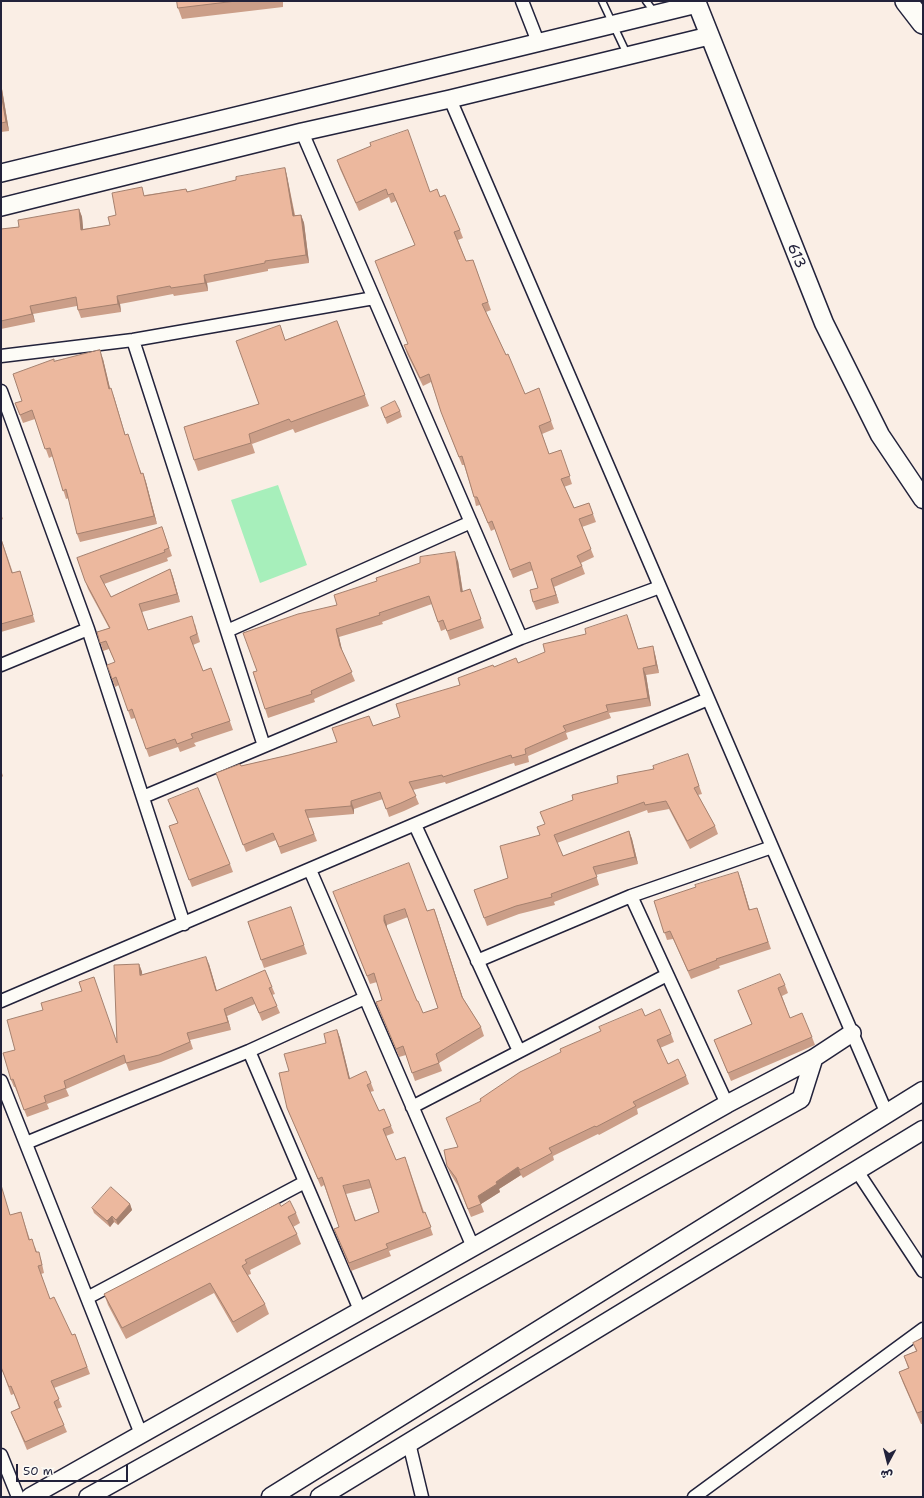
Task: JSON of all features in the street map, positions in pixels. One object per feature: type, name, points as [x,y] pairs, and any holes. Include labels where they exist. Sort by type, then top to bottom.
[{"type":"highway","points":[[906,1],[923,23]]},
{"type":"main road","name":"613","points":[[696,3],[824,323],[880,435],[923,499]]},
{"type":"main road","points":[[271,1497],[923,1091]]},
{"type":"main road","points":[[320,1497],[923,1130]]},
{"type":"street","points":[[522,1],[538,42]]},
{"type":"street","points":[[1,173],[614,24],[651,8],[696,3]]},
{"type":"street","points":[[1,208],[302,132],[450,99],[709,36]]},
{"type":"street","points":[[450,99],[887,1114]]},
{"type":"street","points":[[302,132],[521,638]]},
{"type":"street","points":[[1,356],[133,340],[374,298]]},
{"type":"street","points":[[133,340],[264,746]]},
{"type":"street","points":[[1,391],[88,629],[184,924]]},
{"type":"street","points":[[227,631],[471,522]]},
{"type":"street","points":[[143,797],[521,638],[660,587]]},
{"type":"street","points":[[1,665],[88,629]]},
{"type":"street","points":[[1,1001],[708,699]]},
{"type":"street","points":[[415,825],[519,1051]]},
{"type":"street","points":[[477,961],[631,896],[772,847]]},
{"type":"street","points":[[310,870],[473,1247]]},
{"type":"street","points":[[631,896],[726,1104]]},
{"type":"street","points":[[412,1107],[667,975]]},
{"type":"street","points":[[26,1143],[249,1051],[366,998]]},
{"type":"street","points":[[30,1497],[726,1104],[814,1058],[852,1033]]},
{"type":"street","points":[[249,1051],[360,1310]]},
{"type":"street","points":[[88,1497],[801,1099],[814,1058]]},
{"type":"street","points":[[1,1081],[141,1434]]},
{"type":"street","points":[[857,1171],[923,1271]]},
{"type":"street","points":[[87,1298],[305,1182]]},
{"type":"street","points":[[694,1497],[923,1329]]},
{"type":"street","points":[[409,1443],[422,1497]]},
{"type":"street","points":[[1,1455],[18,1497]]},
{"type":"lane","points":[[602,1],[628,56]]},
{"type":"green space","points":[[278,485],[307,565],[260,583],[231,500]]},
{"type":"building","points":[[177,1],[236,1],[178,8]]},
{"type":"building","points":[[1,93],[6,122],[1,123]]},
{"type":"building","points":[[408,130],[430,192],[437,189],[440,197],[445,195],[460,230],[454,232],[466,261],[473,260],[488,302],[482,304],[506,355],[508,354],[525,394],[539,388],[551,421],[539,426],[549,454],[561,450],[570,476],[561,479],[574,508],[589,503],[593,514],[579,519],[591,549],[577,556],[582,566],[551,579],[556,595],[533,602],[530,590],[538,588],[530,562],[510,570],[492,521],[488,523],[477,497],[474,497],[462,456],[459,457],[441,412],[429,374],[420,378],[404,345],[408,344],[375,261],[415,245],[393,193],[388,195],[386,189],[356,203],[337,160],[371,146],[370,143]]},
{"type":"building","points":[[285,168],[293,216],[301,215],[306,255],[265,261],[265,263],[204,275],[205,283],[171,288],[170,286],[117,296],[118,304],[78,310],[76,297],[30,306],[32,314],[1,321],[1,229],[19,227],[18,220],[79,209],[81,230],[110,225],[108,217],[116,215],[112,193],[142,187],[144,196],[186,189],[187,192],[236,180],[236,177]]},
{"type":"building","points":[[337,321],[365,395],[291,422],[289,419],[249,434],[251,443],[194,460],[184,427],[259,404],[236,341],[280,325],[285,340]]},
{"type":"building","points":[[100,350],[109,389],[111,388],[125,435],[128,434],[141,474],[143,473],[154,516],[77,534],[66,489],[63,491],[50,448],[45,449],[32,410],[20,415],[15,403],[22,401],[13,374],[54,359],[54,361]]},
{"type":"building","points":[[395,401],[400,411],[385,418],[381,408]]},
{"type":"building","points":[[162,527],[169,548],[164,550],[165,552],[100,576],[111,597],[170,569],[177,594],[139,604],[148,630],[192,616],[197,634],[190,637],[203,671],[211,668],[230,721],[191,734],[193,738],[177,744],[175,739],[146,749],[132,709],[128,711],[116,677],[112,679],[107,665],[115,662],[106,641],[100,643],[97,632],[110,628],[85,581],[77,558]]},
{"type":"building","points":[[1,539],[12,573],[20,571],[33,615],[1,624]]},
{"type":"building","points":[[455,552],[461,592],[470,589],[481,619],[447,631],[443,620],[438,622],[429,596],[379,613],[380,615],[336,629],[340,646],[352,672],[311,691],[312,694],[265,709],[253,672],[257,671],[243,633],[298,614],[337,605],[334,595],[377,581],[376,578],[420,563],[420,557]]},
{"type":"building","points":[[627,615],[638,649],[653,646],[656,665],[643,668],[648,698],[606,705],[608,711],[563,726],[566,731],[525,749],[526,754],[512,758],[511,755],[443,777],[442,775],[409,782],[416,796],[386,809],[380,792],[351,801],[351,806],[305,810],[314,834],[279,847],[273,833],[243,845],[216,773],[240,764],[241,766],[337,742],[332,728],[369,716],[373,726],[400,717],[396,704],[460,685],[458,678],[493,665],[494,667],[516,658],[518,663],[545,652],[543,644],[586,634],[585,629]]},
{"type":"building","points":[[688,754],[699,786],[694,788],[715,826],[687,841],[666,801],[645,805],[644,802],[554,835],[563,856],[629,831],[635,857],[593,867],[597,877],[551,894],[552,897],[516,906],[484,918],[474,890],[508,878],[500,846],[540,835],[537,827],[545,824],[540,812],[573,800],[572,795],[618,783],[617,776],[654,769],[653,766]]},
{"type":"building","points":[[198,788],[230,864],[189,880],[169,826],[178,823],[168,800]]},
{"type":"building","points":[[409,863],[427,911],[434,909],[462,997],[481,1027],[436,1054],[439,1063],[412,1073],[403,1046],[396,1049],[376,1002],[382,1000],[374,973],[367,976],[333,892]],"holes":[[[405,909],[438,1008],[423,1013],[384,921],[384,916]]]},
{"type":"building","points":[[738,872],[749,910],[757,908],[768,942],[716,959],[717,960],[688,971],[670,931],[664,933],[654,901],[696,887],[695,885]]},
{"type":"building","points":[[291,907],[304,945],[261,960],[248,922]]},
{"type":"building","points":[[206,957],[216,991],[265,970],[272,987],[269,988],[277,1006],[259,1013],[252,997],[224,1009],[228,1022],[187,1033],[190,1042],[159,1055],[126,1063],[124,1055],[64,1081],[66,1088],[44,1096],[46,1102],[24,1110],[13,1079],[11,1080],[3,1053],[15,1050],[7,1020],[43,1010],[41,1003],[82,991],[79,982],[94,977],[117,1043],[114,965],[139,964],[140,975]]},
{"type":"building","points":[[780,974],[785,985],[778,988],[790,1018],[802,1013],[812,1037],[728,1073],[714,1040],[752,1024],[738,991]]},
{"type":"building","points":[[642,1009],[645,1016],[660,1009],[671,1034],[657,1040],[668,1064],[678,1059],[686,1076],[633,1102],[636,1106],[596,1127],[595,1126],[549,1148],[552,1153],[520,1170],[518,1167],[496,1182],[497,1184],[478,1196],[481,1204],[468,1209],[456,1178],[447,1166],[444,1150],[458,1147],[446,1118],[481,1101],[480,1099],[520,1072],[561,1052],[560,1049],[601,1031],[599,1027]]},
{"type":"building","points":[[337,1030],[349,1079],[366,1071],[371,1083],[367,1085],[379,1111],[384,1109],[391,1126],[383,1129],[396,1160],[405,1157],[423,1213],[425,1212],[431,1227],[386,1244],[388,1248],[349,1263],[334,1229],[339,1227],[322,1177],[318,1179],[287,1108],[279,1073],[289,1071],[284,1054],[326,1043],[324,1034]],"holes":[[[369,1180],[379,1212],[355,1221],[343,1186]]]},
{"type":"building","points":[[1,1185],[10,1215],[21,1212],[29,1240],[32,1239],[36,1252],[39,1252],[42,1265],[38,1266],[50,1299],[54,1297],[72,1335],[75,1334],[87,1367],[51,1381],[59,1399],[54,1402],[64,1425],[25,1442],[11,1412],[20,1408],[1,1367]]},
{"type":"building","points":[[111,1187],[130,1204],[116,1220],[112,1216],[107,1221],[92,1208]]},
{"type":"building","points":[[290,1201],[296,1213],[288,1217],[297,1234],[245,1260],[247,1263],[242,1266],[265,1304],[233,1322],[210,1283],[122,1328],[104,1294],[279,1203],[281,1206]]},
{"type":"building","points":[[923,1338],[923,1411],[917,1413],[899,1372],[909,1368],[904,1356],[917,1351],[913,1343]]}]
